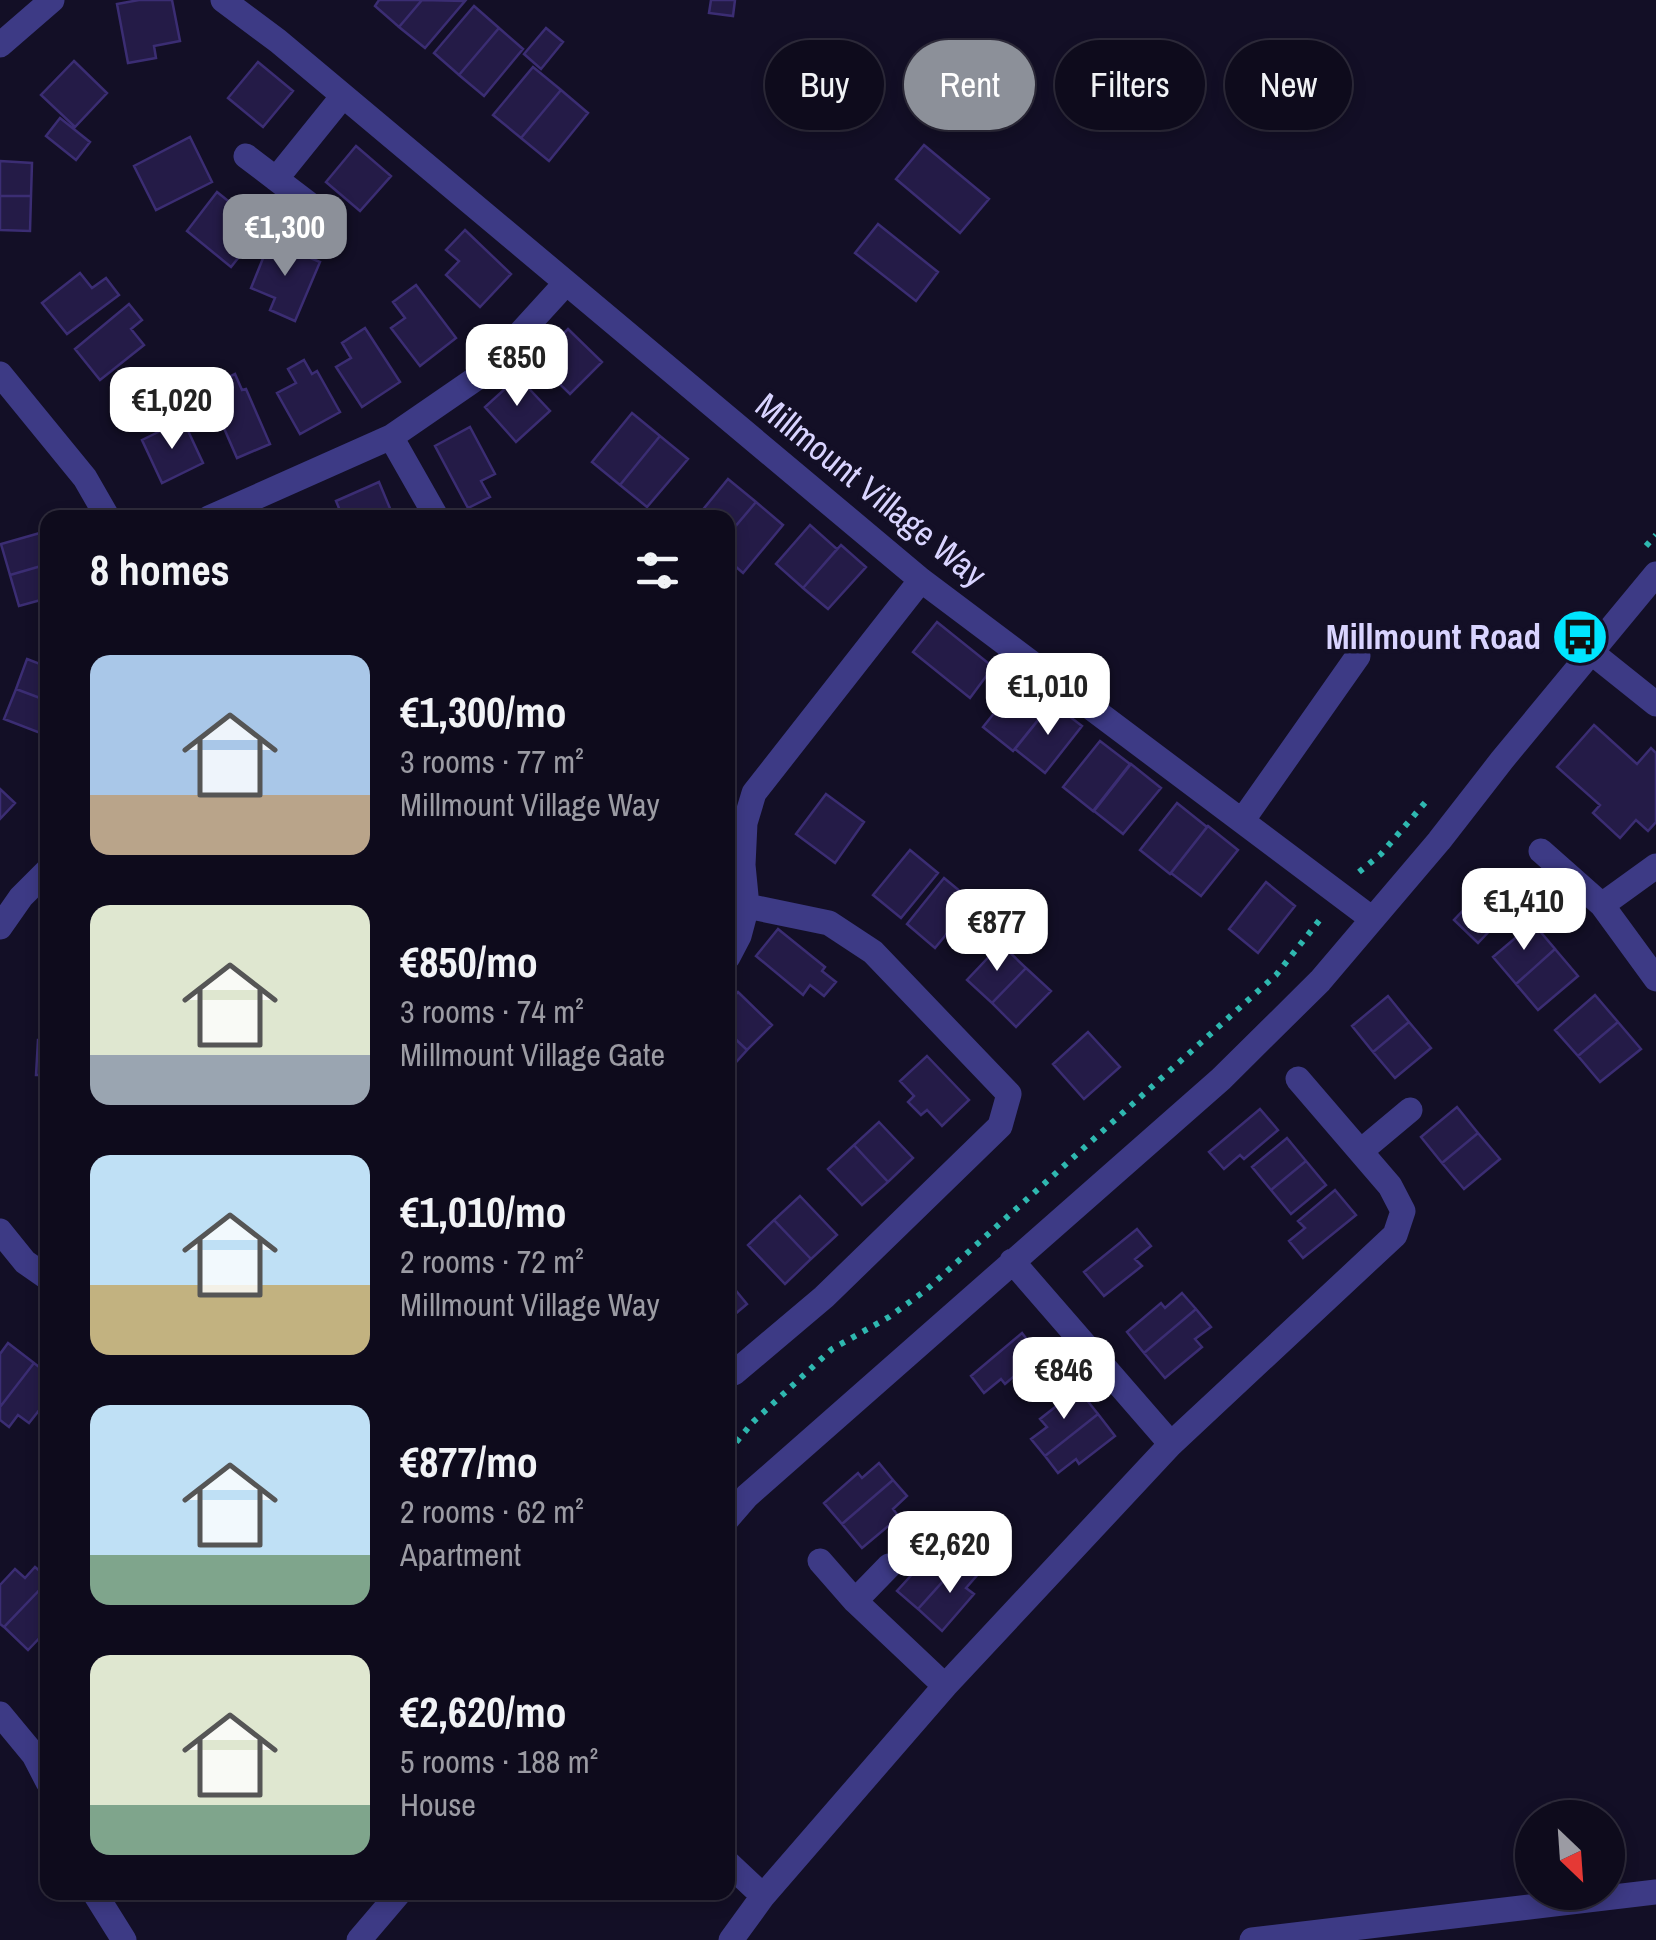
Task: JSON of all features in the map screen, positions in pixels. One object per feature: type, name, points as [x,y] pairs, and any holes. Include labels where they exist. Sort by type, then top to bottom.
[{"type":"street","points":[[0,45],[52,0]]},
{"type":"street","name":"Millmount Village Way","points":[[223,0],[278,41],[920,580],[1371,918]]},
{"type":"street","points":[[276,179],[342,96]]},
{"type":"street","points":[[246,156],[318,211]]},
{"type":"street","points":[[227,510],[391,437],[484,372],[566,282]]},
{"type":"street","points":[[0,374],[86,478],[104,510]]},
{"type":"street","points":[[391,437],[432,510]]},
{"type":"street","points":[[735,1510],[1222,1079],[1320,981],[1656,574]]},
{"type":"street","points":[[735,945],[748,906],[736,822],[754,793],[920,580]]},
{"type":"street","points":[[1592,652],[1656,704]]},
{"type":"street","points":[[1242,821],[1358,656]]},
{"type":"street","points":[[1541,851],[1602,904],[1656,978]]},
{"type":"street","points":[[1602,904],[1656,866]]},
{"type":"street","points":[[0,927],[40,878]]},
{"type":"street","points":[[735,1372],[824,1297],[1000,1126],[1009,1094],[873,952],[828,923],[748,906]]},
{"type":"street","points":[[731,1940],[763,1896],[944,1686],[1171,1444],[1395,1235],[1404,1212],[1390,1186],[1298,1079]]},
{"type":"street","points":[[1361,1151],[1410,1110]]},
{"type":"street","points":[[0,1231],[25,1262],[40,1272]]},
{"type":"street","points":[[1012,1261],[1171,1444]]},
{"type":"street","points":[[820,1561],[855,1601],[944,1686]]},
{"type":"street","points":[[855,1601],[889,1566]]},
{"type":"street","points":[[0,1714],[40,1767]]},
{"type":"street","points":[[735,1870],[763,1896]]},
{"type":"street","points":[[1252,1940],[1656,1892]]},
{"type":"street","points":[[99,1900],[124,1940]]},
{"type":"street","points":[[359,1940],[393,1900]]},
{"type":"path","points":[[735,1444],[832,1349],[890,1317],[926,1290],[1276,975],[1308,935]]},
{"type":"building","points":[[172,0],[180,41],[154,46],[156,58],[128,63],[117,4]]},
{"type":"building","points":[[379,0],[422,0],[399,27],[375,6]]},
{"type":"building","points":[[422,0],[465,1],[425,48],[399,27]]},
{"type":"building","points":[[711,0],[735,0],[733,16],[709,13]]},
{"type":"building","points":[[474,6],[499,28],[459,75],[434,53]]},
{"type":"building","points":[[499,28],[523,49],[484,96],[459,75]]},
{"type":"building","points":[[546,28],[563,42],[541,69],[524,54]]},
{"type":"building","points":[[74,61],[107,93],[75,127],[41,95]]},
{"type":"building","points":[[258,62],[293,91],[263,127],[228,98]]},
{"type":"building","points":[[533,67],[561,90],[521,138],[493,115]]},
{"type":"building","points":[[561,90],[588,113],[549,161],[521,138]]},
{"type":"building","points":[[60,118],[90,142],[76,160],[46,136]]},
{"type":"building","points":[[190,137],[212,182],[156,210],[134,166]]},
{"type":"building","points":[[924,145],[989,199],[960,233],[896,179]]},
{"type":"building","points":[[356,146],[391,176],[360,211],[326,182]]},
{"type":"building","points":[[0,161],[32,163],[31,196],[0,196]]},
{"type":"building","points":[[217,192],[262,228],[231,267],[187,231]]},
{"type":"building","points":[[0,196],[31,196],[30,231],[0,230]]},
{"type":"building","points":[[878,224],[938,272],[916,301],[855,253]]},
{"type":"building","points":[[465,230],[511,274],[480,307],[446,275],[459,261],[446,250]]},
{"type":"building","points":[[270,241],[320,262],[295,321],[270,310],[275,298],[251,288]]},
{"type":"building","points":[[80,273],[92,288],[106,278],[119,295],[67,334],[42,303]]},
{"type":"building","points":[[416,285],[456,338],[420,366],[391,328],[405,318],[393,302]]},
{"type":"building","points":[[129,304],[142,320],[131,329],[144,345],[100,380],[75,349]]},
{"type":"building","points":[[365,328],[400,382],[362,407],[336,367],[351,358],[342,343]]},
{"type":"building","points":[[568,329],[602,362],[570,394],[536,361]]},
{"type":"building","points":[[304,360],[312,374],[317,371],[340,412],[300,434],[277,393],[296,383],[288,369]]},
{"type":"building","points":[[235,374],[242,390],[246,389],[270,444],[237,458],[213,403],[225,398],[218,382]]},
{"type":"building","points":[[179,375],[195,409],[175,418],[159,385]]},
{"type":"building","points":[[518,377],[550,411],[516,442],[485,407]]},
{"type":"building","points":[[632,413],[660,436],[620,485],[592,462]]},
{"type":"building","points":[[183,420],[203,463],[162,483],[142,440]]},
{"type":"building","points":[[470,427],[495,474],[481,481],[490,497],[468,508],[435,446]]},
{"type":"building","points":[[660,436],[688,459],[647,507],[620,485]]},
{"type":"building","points":[[728,479],[756,502],[735,527],[735,510],[703,510]]},
{"type":"building","points":[[379,482],[391,510],[340,510],[336,501]]},
{"type":"building","points":[[756,502],[783,525],[743,573],[735,566],[735,527]]},
{"type":"building","points":[[810,525],[837,549],[803,588],[776,564]]},
{"type":"building","points":[[40,533],[40,566],[10,575],[1,544]]},
{"type":"building","points":[[841,545],[866,567],[828,609],[803,588]]},
{"type":"building","points":[[40,566],[40,600],[19,606],[10,575]]},
{"type":"building","points":[[937,622],[993,667],[970,698],[913,652]]},
{"type":"building","points":[[27,659],[40,664],[40,698],[16,689]]},
{"type":"building","points":[[1020,681],[1050,705],[1013,751],[983,727]]},
{"type":"building","points":[[16,689],[40,698],[40,733],[4,719]]},
{"type":"building","points":[[1052,703],[1082,726],[1045,773],[1015,749]]},
{"type":"building","points":[[1594,725],[1637,764],[1651,748],[1656,753],[1656,822],[1648,831],[1636,820],[1620,838],[1593,813],[1600,805],[1557,767]]},
{"type":"building","points":[[1100,741],[1130,764],[1093,811],[1063,787]]},
{"type":"building","points":[[1131,764],[1161,788],[1123,834],[1094,811]]},
{"type":"building","points":[[0,789],[15,803],[0,819]]},
{"type":"building","points":[[826,794],[864,822],[835,863],[796,834]]},
{"type":"building","points":[[1177,803],[1207,827],[1170,874],[1140,850]]},
{"type":"building","points":[[1208,826],[1238,850],[1201,896],[1171,873]]},
{"type":"building","points":[[910,850],[938,873],[901,918],[873,895]]},
{"type":"building","points":[[944,878],[973,902],[935,948],[907,924]]},
{"type":"building","points":[[1491,881],[1515,904],[1478,943],[1454,920]]},
{"type":"building","points":[[1266,882],[1295,906],[1258,953],[1229,929]]},
{"type":"building","points":[[1533,923],[1555,949],[1516,984],[1493,957]]},
{"type":"building","points":[[778,929],[825,967],[822,971],[836,982],[824,996],[810,985],[803,995],[756,956]]},
{"type":"building","points":[[1001,944],[1026,968],[992,1003],[967,980]]},
{"type":"building","points":[[1555,949],[1578,976],[1538,1010],[1516,984]]},
{"type":"building","points":[[1026,968],[1051,991],[1016,1027],[992,1003]]},
{"type":"building","points":[[738,992],[772,1025],[747,1050],[735,1039]]},
{"type":"building","points":[[1595,995],[1618,1022],[1578,1056],[1555,1030]]},
{"type":"building","points":[[1388,996],[1409,1022],[1373,1052],[1352,1026]]},
{"type":"building","points":[[1409,1022],[1431,1048],[1395,1078],[1373,1052]]},
{"type":"building","points":[[1618,1022],[1641,1049],[1600,1082],[1578,1056]]},
{"type":"building","points":[[1088,1032],[1120,1067],[1084,1099],[1053,1064]]},
{"type":"building","points":[[735,1039],[747,1050],[735,1063]]},
{"type":"building","points":[[38,1040],[40,1040],[40,1075],[36,1075]]},
{"type":"building","points":[[927,1056],[969,1100],[942,1126],[927,1110],[921,1115],[908,1102],[914,1096],[900,1081]]},
{"type":"building","points":[[1457,1107],[1478,1133],[1442,1163],[1421,1137]]},
{"type":"building","points":[[1260,1109],[1278,1130],[1244,1159],[1240,1155],[1224,1169],[1209,1152]]},
{"type":"building","points":[[879,1122],[913,1158],[888,1182],[854,1145]]},
{"type":"building","points":[[1478,1133],[1500,1159],[1464,1189],[1442,1163]]},
{"type":"building","points":[[1287,1138],[1306,1161],[1271,1190],[1252,1167]]},
{"type":"building","points":[[854,1145],[888,1182],[862,1205],[828,1169]]},
{"type":"building","points":[[1306,1161],[1326,1185],[1291,1214],[1271,1190]]},
{"type":"building","points":[[1335,1190],[1356,1215],[1303,1258],[1289,1241],[1305,1228],[1298,1221]]},
{"type":"building","points":[[800,1196],[837,1235],[811,1259],[774,1220]]},
{"type":"building","points":[[774,1220],[811,1259],[785,1284],[748,1245]]},
{"type":"building","points":[[1137,1229],[1151,1246],[1135,1259],[1142,1266],[1104,1296],[1084,1272]]},
{"type":"building","points":[[735,1289],[747,1304],[735,1314]]},
{"type":"building","points":[[1182,1293],[1196,1309],[1144,1353],[1127,1332],[1161,1303],[1165,1308]]},
{"type":"building","points":[[1196,1309],[1211,1327],[1195,1339],[1202,1347],[1165,1378],[1144,1353]]},
{"type":"building","points":[[1022,1333],[1039,1355],[1005,1384],[1001,1379],[984,1393],[971,1376]]},
{"type":"building","points":[[8,1343],[34,1363],[0,1407],[0,1354]]},
{"type":"building","points":[[34,1363],[40,1368],[40,1409],[29,1423],[18,1415],[9,1427],[0,1420],[0,1407]]},
{"type":"building","points":[[1078,1389],[1098,1414],[1045,1456],[1031,1439],[1047,1427],[1040,1419]]},
{"type":"building","points":[[1098,1414],[1115,1436],[1079,1464],[1076,1459],[1058,1473],[1045,1456]]},
{"type":"building","points":[[879,1463],[893,1480],[842,1524],[824,1503],[858,1473],[862,1478]]},
{"type":"building","points":[[893,1480],[907,1496],[893,1509],[899,1517],[862,1548],[842,1524]]},
{"type":"building","points":[[947,1544],[963,1559],[918,1609],[897,1591],[927,1558],[932,1561]]},
{"type":"building","points":[[963,1559],[979,1573],[966,1588],[974,1594],[942,1631],[918,1609]]},
{"type":"building","points":[[35,1567],[40,1571],[40,1589],[4,1627],[0,1624],[0,1585],[15,1569],[25,1578]]},
{"type":"building","points":[[40,1589],[40,1637],[28,1650],[4,1627]]},
{"type":"place","name":"Millmount Road","points":[[1580,637]]}]
